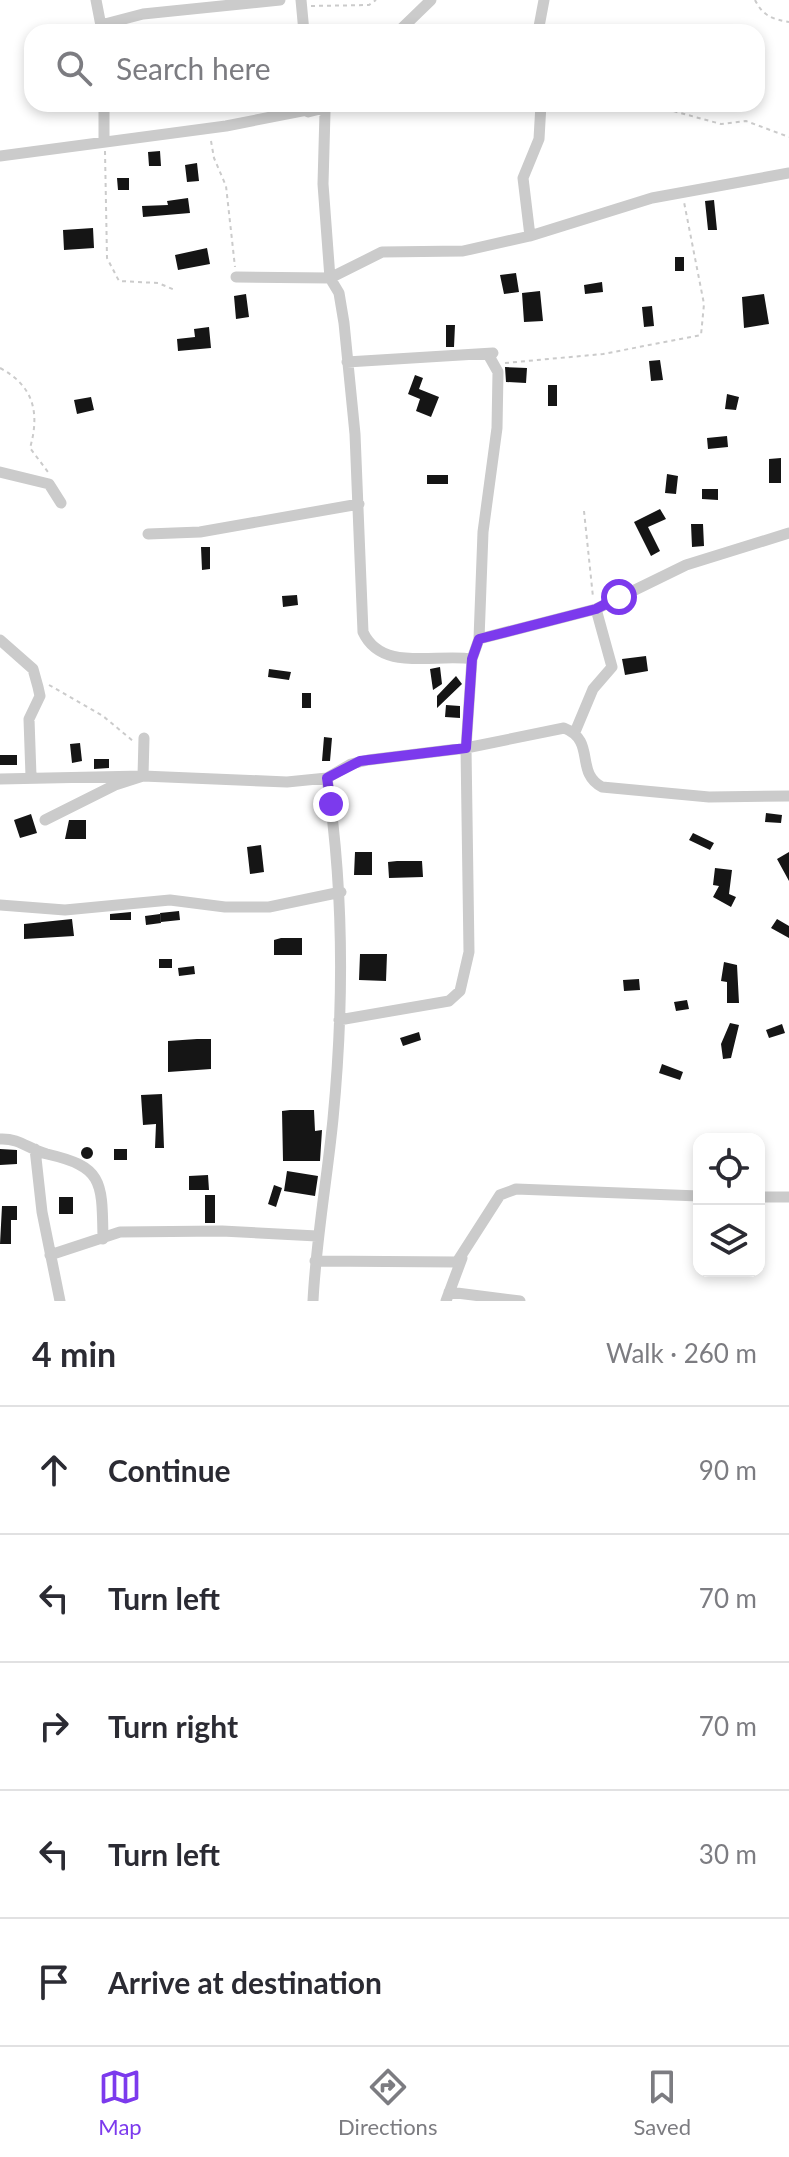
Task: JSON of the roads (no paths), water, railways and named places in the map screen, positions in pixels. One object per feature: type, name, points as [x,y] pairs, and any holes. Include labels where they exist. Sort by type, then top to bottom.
[{"type":"street","points":[[96,0],[101,24]]},
{"type":"street","points":[[116,24],[143,14],[280,0]]},
{"type":"street","points":[[406,24],[431,0]]},
{"type":"street","points":[[540,24],[544,0]]},
{"type":"street","points":[[300,2],[303,24]]},
{"type":"street","points":[[104,112],[104,141]]},
{"type":"street","points":[[0,156],[209,128],[288,112]]},
{"type":"street","points":[[325,112],[323,184],[330,278],[339,293],[347,362],[359,504],[363,632],[368,641],[399,659],[472,659]]},
{"type":"street","points":[[530,236],[523,178],[539,139],[541,112]]},
{"type":"street","points":[[236,277],[330,278],[382,252],[450,253],[530,236],[652,198],[789,173]]},
{"type":"street","points":[[339,1020],[449,1001],[460,991],[469,952],[466,748],[472,659],[479,639],[483,532],[497,428],[497,365],[490,351],[347,362]]},
{"type":"street","points":[[0,472],[49,484],[61,503]]},
{"type":"street","points":[[148,534],[208,531],[359,504]]},
{"type":"street","points":[[479,639],[596,609],[686,565],[789,533]]},
{"type":"street","points":[[575,732],[593,689],[612,667],[596,609]]},
{"type":"street","points":[[0,640],[33,669],[40,696],[29,719],[31,776]]},
{"type":"street","points":[[0,779],[143,776],[257,782],[327,778],[360,761],[466,748],[564,728],[575,732],[582,741],[591,779],[602,787],[709,797],[789,796]]},
{"type":"street","points":[[143,776],[144,738]]},
{"type":"street","points":[[45,820],[115,785],[143,776]]},
{"type":"street","points":[[313,1301],[317,1236],[333,1121],[339,1020],[341,892],[327,778]]},
{"type":"street","points":[[0,905],[65,910],[170,900],[225,907],[269,907],[341,892]]},
{"type":"street","points":[[0,1139],[15,1138],[35,1149],[86,1164],[98,1186],[103,1239]]},
{"type":"street","points":[[35,1149],[50,1255],[60,1301]]},
{"type":"street","points":[[520,1301],[448,1296],[462,1258],[500,1195],[507,1191],[693,1196]]},
{"type":"street","points":[[765,1197],[789,1197]]},
{"type":"street","points":[[50,1255],[120,1232],[222,1231],[317,1236]]},
{"type":"street","points":[[315,1261],[450,1264],[462,1258]]}]
